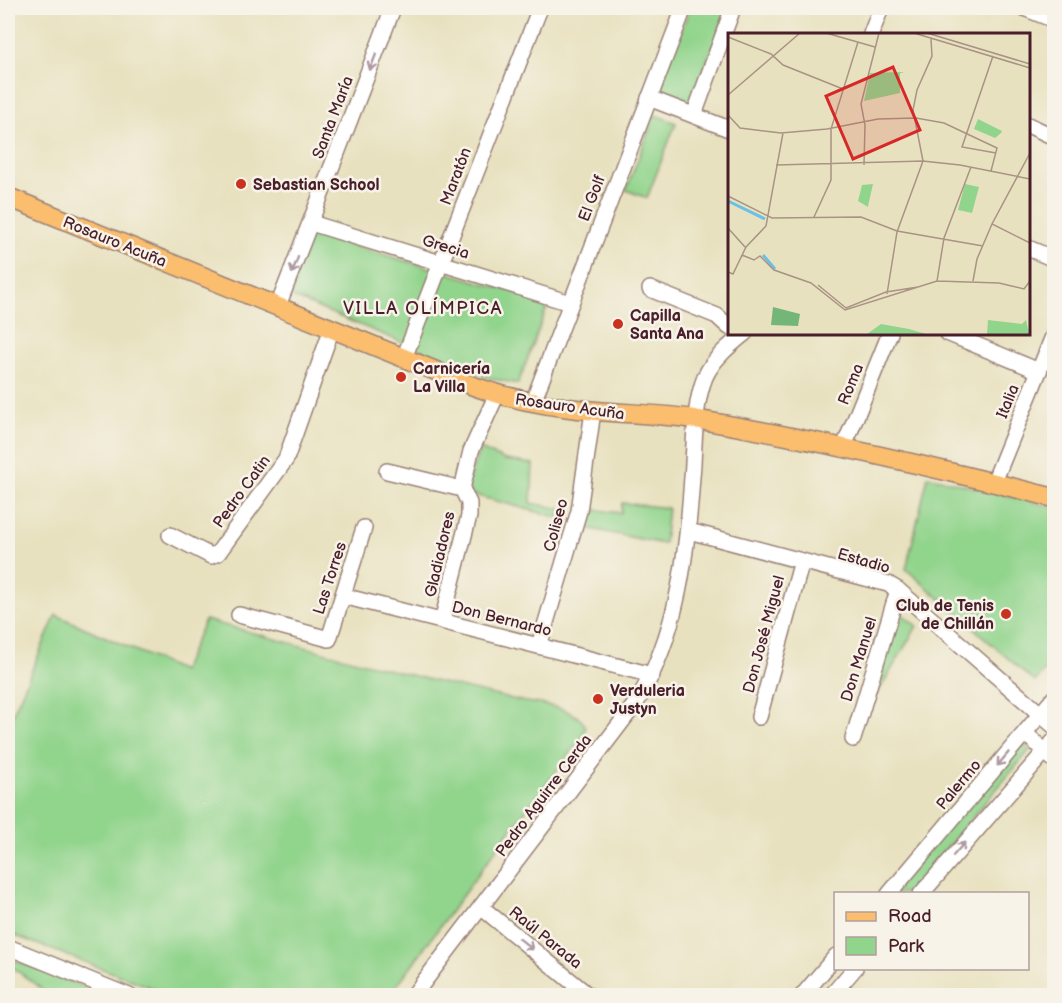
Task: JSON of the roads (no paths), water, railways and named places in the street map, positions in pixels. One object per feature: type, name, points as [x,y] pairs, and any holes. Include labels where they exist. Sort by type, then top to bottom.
[{"type":"main road","name":"Rosauro Acuña","points":[[8,197],[497,394],[594,411],[696,420],[843,449],[994,482],[1054,498]]},
{"type":"street","name":"Santa María","points":[[278,306],[393,8]]},
{"type":"street","name":"Maratón","points":[[404,358],[540,8]]},
{"type":"street","name":"El Golf","points":[[533,402],[684,8]]},
{"type":"street","points":[[694,116],[733,8]]},
{"type":"street","points":[[871,33],[881,8]]},
{"type":"street","points":[[1024,8],[1054,20]]},
{"type":"street","points":[[649,98],[728,129]]},
{"type":"street","points":[[1029,125],[1054,137]]},
{"type":"street","name":"Grecia","points":[[311,223],[570,303]]},
{"type":"street","points":[[1029,248],[1054,259]]},
{"type":"street","points":[[650,289],[717,316],[728,325]]},
{"type":"street","name":"Pedro Catin","points":[[170,535],[210,556],[218,554],[286,459],[332,328]]},
{"type":"street","name":"Pedro Aguirre Cerda","points":[[413,996],[636,703],[652,675],[674,610],[683,570],[689,531],[696,420],[702,386],[708,372],[736,334]]},
{"type":"street","name":"Roma","points":[[843,449],[890,334]]},
{"type":"street","points":[[949,334],[1039,371]]},
{"type":"street","name":"Italia","points":[[994,482],[1039,371],[1051,351],[1054,334]]},
{"type":"street","name":"Gladiadores","points":[[442,621],[469,516],[469,503],[462,489],[471,451],[497,394]]},
{"type":"street","name":"Coliseo","points":[[539,646],[579,511],[594,411]]},
{"type":"street","points":[[387,471],[462,489]]},
{"type":"street","name":"Las Torres","points":[[239,615],[329,639],[364,528]]},
{"type":"street","name":"Estadio","points":[[689,531],[888,584],[898,590],[1054,726]]},
{"type":"street","name":"Don José Miguel","points":[[759,717],[802,561]]},
{"type":"street","name":"Don Manuel","points":[[853,739],[898,590]]},
{"type":"street","name":"Don Bernardo","points":[[343,596],[652,675]]},
{"type":"street","name":"Palermo","points":[[891,892],[1054,699]]},
{"type":"street","points":[[923,892],[1051,750],[1025,733]]},
{"type":"street","name":"Raúl Parada","points":[[481,907],[589,996]]},
{"type":"street","points":[[8,947],[129,996]]},
{"type":"street","points":[[803,995],[834,958]]},
{"type":"street","points":[[831,996],[854,970]]},
{"type":"place","name":"Sebastian School","points":[[241,184]]},
{"type":"place","name":"Capilla Santa Ana","points":[[618,324]]},
{"type":"place","name":"Carnicería La Villa","points":[[401,377]]},
{"type":"place","name":"Club de Tenis de Chillán","points":[[1006,614]]},
{"type":"place","name":"Verduleria Justyn","points":[[598,699]]},
{"type":"district","name":"VILLA OLÍMPICA","points":[[423,308]]}]
